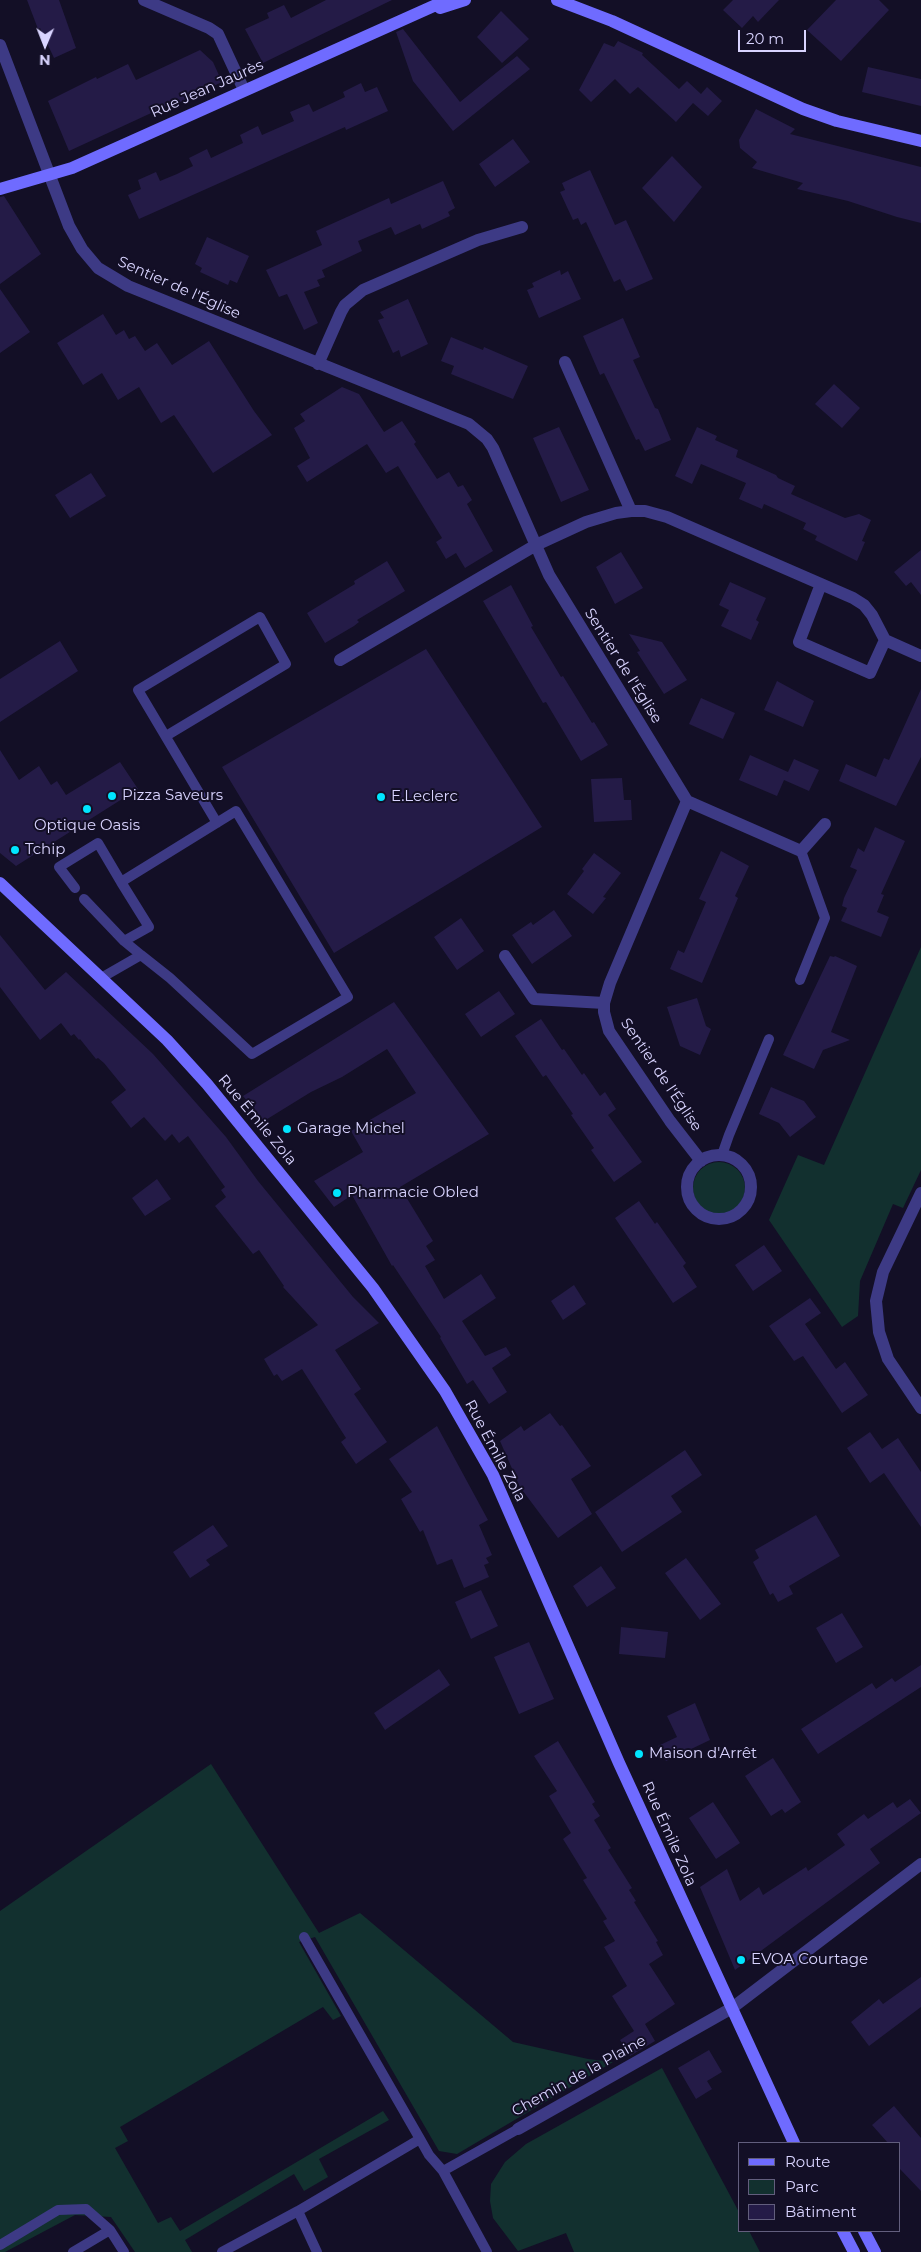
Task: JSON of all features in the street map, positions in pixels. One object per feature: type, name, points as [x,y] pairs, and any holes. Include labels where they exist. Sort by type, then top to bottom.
[{"type":"main road","name":"Rue Jean Jaurès","points":[[0,189],[51,176],[426,11],[447,0]]},
{"type":"main road","name":"Rue Jean Jaurès","points":[[426,11],[465,0]]},
{"type":"main road","points":[[557,0],[612,21],[803,109],[837,121],[921,141]]},
{"type":"main road","points":[[582,0],[612,21]]},
{"type":"main road","name":"Rue Émile Zola","points":[[0,883],[167,1040],[213,1091],[373,1288],[445,1391],[493,1475],[623,1771],[794,2142]]},
{"type":"main road","points":[[780,2109],[800,2142]]},
{"type":"main road","points":[[844,2232],[854,2252]]},
{"type":"main road","points":[[865,2232],[875,2252]]},
{"type":"street","points":[[144,0],[209,28],[218,34],[244,90]]},
{"type":"street","name":"Sentier de l'Église","points":[[0,45],[60,203],[79,244],[90,259],[106,274],[128,286],[470,424],[479,431],[493,448],[558,591],[687,801],[610,983],[604,1003],[609,1031],[670,1121],[701,1160]]},
{"type":"street","points":[[318,364],[340,312],[345,305],[363,290],[478,240],[522,226]]},
{"type":"street","points":[[565,362],[631,511]]},
{"type":"street","points":[[340,660],[536,545],[586,522],[616,513],[631,511],[645,511],[667,517],[853,598],[864,605],[872,615],[885,640],[921,656]]},
{"type":"street","points":[[821,584],[799,642],[870,674],[885,640]]},
{"type":"street","points":[[687,801],[801,851],[825,824]]},
{"type":"street","points":[[505,956],[534,999],[604,1003]]},
{"type":"street","points":[[722,1155],[730,1157],[742,1165],[750,1178],[751,1193],[745,1207],[734,1216],[719,1220],[704,1216],[689,1200],[686,1186],[691,1171],[701,1160],[711,1156],[722,1155]]},
{"type":"street","points":[[921,1193],[883,1272],[876,1301],[879,1332],[888,1359],[921,1408]]},
{"type":"street","name":"Chemin de la Plaine","points":[[518,2129],[732,2008],[921,1864]]},
{"type":"lane","points":[[166,736],[286,664],[260,617],[138,690],[217,823]]},
{"type":"lane","points":[[84,899],[124,941],[170,978],[252,1054],[348,997],[236,811],[121,882]]},
{"type":"lane","points":[[75,888],[59,867],[98,844],[149,927],[124,941]]},
{"type":"lane","points":[[800,980],[825,918],[801,851]]},
{"type":"lane","points":[[101,978],[142,955]]},
{"type":"lane","points":[[722,1155],[770,1039]]},
{"type":"lane","points":[[304,1936],[429,2155],[442,2171],[487,2252]]},
{"type":"lane","name":"Chemin de la Plaine","points":[[442,2171],[518,2129]]},
{"type":"lane","points":[[222,2252],[298,2211],[420,2139]]},
{"type":"lane","points":[[0,2244],[58,2210],[86,2210],[110,2230],[124,2252]]},
{"type":"lane","points":[[298,2211],[317,2252]]},
{"type":"lane","points":[[73,2252],[110,2230]]},
{"type":"green space","points":[[921,947],[921,1170],[903,1208],[893,1204],[860,1281],[858,1316],[842,1327],[769,1220],[798,1155],[824,1165]]},
{"type":"green space","points":[[719,1162],[733,1166],[741,1174],[745,1188],[741,1202],[733,1210],[719,1214],[705,1210],[697,1202],[693,1188],[697,1174],[705,1166]]},
{"type":"green space","points":[[211,1764],[319,1933],[360,1913],[513,2042],[588,2059],[613,2062],[457,2154],[439,2151],[315,1937],[299,1942],[341,2016],[333,2020],[323,2007],[120,2127],[128,2141],[115,2148],[158,2223],[171,2217],[180,2231],[383,2111],[389,2120],[319,2159],[328,2177],[304,2191],[294,2174],[185,2240],[192,2252],[135,2252],[111,2217],[75,2215],[5,2252],[0,2252],[0,1911]]},
{"type":"green space","points":[[662,2068],[738,2210],[738,2232],[750,2232],[760,2252],[574,2252],[566,2233],[518,2251],[493,2218],[490,2201],[491,2184],[505,2162],[526,2144]]},
{"type":"building","points":[[27,0],[59,0],[76,48],[54,58],[40,28],[38,29]]},
{"type":"building","points":[[326,0],[392,0],[263,63],[245,29],[269,18],[267,13],[284,5],[291,18]]},
{"type":"building","points":[[733,0],[779,0],[758,22],[753,16],[742,28],[723,10]]},
{"type":"building","points":[[836,0],[879,0],[889,10],[841,61],[807,30]]},
{"type":"building","points":[[501,11],[529,39],[502,63],[477,37]]},
{"type":"building","points":[[403,29],[460,102],[517,56],[530,69],[453,131],[413,81],[396,32]]},
{"type":"building","points":[[618,41],[643,53],[642,55],[679,89],[687,81],[701,94],[707,87],[722,101],[708,116],[693,103],[676,122],[638,87],[630,94],[615,79],[591,102],[579,90],[604,43],[614,47]]},
{"type":"building","points":[[200,50],[213,62],[222,82],[69,151],[48,101],[96,77],[97,79],[128,64],[136,80]]},
{"type":"building","points":[[868,67],[921,79],[921,106],[862,92]]},
{"type":"building","points":[[361,83],[365,92],[377,87],[388,111],[346,130],[345,127],[139,219],[128,195],[141,189],[138,180],[156,172],[160,181],[177,174],[193,166],[189,158],[207,149],[211,158],[243,143],[240,135],[258,126],[262,135],[294,121],[290,112],[309,104],[313,112],[345,97],[343,92]]},
{"type":"building","points":[[756,109],[795,129],[790,134],[921,167],[921,223],[848,201],[797,189],[803,183],[752,168],[757,162],[740,148],[739,140]]},
{"type":"building","points":[[513,139],[530,162],[495,187],[479,164]]},
{"type":"building","points":[[672,156],[702,187],[674,222],[642,188]]},
{"type":"building","points":[[590,170],[615,225],[626,220],[653,279],[626,291],[620,279],[614,282],[586,222],[581,225],[578,218],[573,220],[560,192],[565,190],[562,183]]},
{"type":"building","points":[[443,181],[455,208],[448,212],[450,216],[422,229],[420,224],[395,235],[391,227],[358,241],[362,251],[322,270],[325,277],[317,280],[320,286],[304,292],[318,323],[304,330],[287,294],[279,297],[266,270],[322,245],[316,231],[389,198],[391,204]]},
{"type":"building","points":[[4,196],[41,254],[0,284],[0,197]]},
{"type":"building","points":[[207,237],[249,256],[237,283],[230,280],[228,285],[200,272],[202,268],[195,264]]},
{"type":"building","points":[[560,270],[561,275],[568,271],[581,299],[539,318],[527,290],[534,287],[532,283]]},
{"type":"building","points":[[0,289],[30,332],[0,353]]},
{"type":"building","points":[[408,299],[428,344],[401,357],[399,350],[393,353],[378,320],[384,318],[380,312]]},
{"type":"building","points":[[103,314],[116,335],[124,330],[129,339],[135,336],[145,351],[157,343],[172,365],[209,341],[254,411],[272,435],[213,473],[174,415],[161,423],[139,387],[118,400],[102,373],[83,385],[57,343]]},
{"type":"building","points":[[623,318],[640,357],[633,360],[655,408],[658,409],[671,440],[645,451],[639,439],[636,440],[604,373],[600,375],[583,336]]},
{"type":"building","points":[[451,337],[483,350],[484,347],[528,366],[513,399],[451,374],[454,366],[441,361]]},
{"type":"building","points":[[834,384],[860,408],[842,428],[815,404]]},
{"type":"building","points":[[342,387],[359,394],[384,432],[402,421],[416,442],[414,444],[437,479],[449,472],[458,487],[463,485],[472,500],[467,504],[493,551],[465,568],[456,553],[446,559],[436,542],[442,538],[398,466],[386,473],[367,444],[307,482],[297,466],[310,458],[294,428],[305,421],[300,414]]},
{"type":"building","points":[[559,427],[589,490],[561,502],[533,438]]},
{"type":"building","points":[[697,427],[717,436],[715,440],[738,450],[736,457],[795,486],[791,494],[845,518],[859,514],[871,520],[862,541],[865,542],[857,561],[815,540],[817,536],[803,529],[806,523],[764,504],[762,509],[739,499],[746,483],[701,464],[692,484],[675,476]]},
{"type":"building","points":[[91,473],[106,496],[70,518],[55,495]]},
{"type":"building","points":[[921,550],[921,595],[911,582],[906,586],[894,572]]},
{"type":"building","points":[[621,552],[643,588],[615,604],[596,567]]},
{"type":"building","points":[[387,561],[405,591],[357,620],[359,622],[354,626],[325,643],[307,613],[355,584],[354,581]]},
{"type":"building","points":[[730,582],[766,598],[756,620],[759,622],[751,640],[721,626],[729,610],[719,605]]},
{"type":"building","points":[[511,585],[533,626],[531,627],[561,677],[563,676],[608,745],[581,761],[546,702],[543,703],[483,601]]},
{"type":"building","points":[[629,634],[662,642],[687,680],[664,694],[637,652],[640,651]]},
{"type":"building","points":[[60,641],[78,671],[0,722],[0,679]]},
{"type":"building","name":"E.Leclerc","points":[[426,649],[542,827],[334,953],[222,767]]},
{"type":"building","points":[[777,681],[814,701],[803,727],[764,710]]},
{"type":"building","points":[[921,689],[921,757],[896,806],[839,781],[846,764],[876,777],[884,758],[889,760]]},
{"type":"building","points":[[701,698],[735,713],[723,739],[689,724]]},
{"type":"building","points":[[0,750],[19,780],[39,766],[51,785],[57,781],[66,795],[120,762],[138,789],[16,866],[0,853]]},
{"type":"building","points":[[750,755],[788,772],[794,759],[819,770],[809,791],[784,780],[777,796],[739,780]]},
{"type":"building","points":[[622,778],[624,800],[631,800],[632,820],[594,822],[591,779]]},
{"type":"building","points":[[875,827],[905,841],[881,894],[884,895],[877,912],[889,917],[881,937],[841,921],[847,908],[842,906],[844,898],[857,870],[850,867],[858,848],[864,852]]},
{"type":"building","points":[[721,851],[749,866],[735,896],[738,898],[702,983],[670,969],[678,950],[684,953],[706,902],[699,899]]},
{"type":"building","points":[[594,853],[621,873],[603,897],[606,898],[593,914],[567,894],[584,871],[582,869]]},
{"type":"building","points":[[554,910],[572,936],[532,964],[512,935],[531,922],[533,925]]},
{"type":"building","points":[[461,918],[484,951],[457,970],[434,937]]},
{"type":"building","points":[[0,935],[45,990],[66,972],[153,1054],[226,1137],[258,1181],[353,1297],[379,1323],[335,1350],[361,1389],[354,1394],[387,1442],[356,1464],[341,1442],[346,1438],[302,1369],[282,1381],[277,1374],[274,1376],[264,1359],[318,1325],[283,1287],[259,1250],[253,1254],[215,1206],[226,1197],[221,1190],[225,1187],[188,1136],[179,1143],[172,1134],[165,1141],[144,1117],[131,1128],[111,1102],[126,1090],[104,1063],[98,1058],[96,1059],[74,1034],[71,1036],[61,1023],[40,1040],[0,987]]},
{"type":"building","points":[[830,956],[835,956],[857,966],[831,1032],[850,1040],[823,1050],[814,1069],[783,1055]]},
{"type":"building","points":[[499,991],[515,1014],[481,1037],[465,1014]]},
{"type":"building","points":[[697,998],[706,1026],[711,1029],[700,1055],[680,1046],[667,1007]]},
{"type":"building","points":[[394,1002],[489,1134],[400,1187],[433,1241],[426,1246],[435,1260],[425,1266],[444,1299],[481,1274],[496,1298],[462,1321],[485,1356],[506,1347],[511,1355],[492,1368],[507,1392],[489,1404],[473,1380],[467,1384],[441,1337],[392,1266],[352,1195],[334,1207],[314,1181],[363,1152],[351,1131],[416,1093],[387,1049],[264,1121],[243,1096]]},
{"type":"building","points":[[541,1019],[562,1050],[564,1049],[582,1075],[584,1073],[600,1096],[605,1092],[616,1109],[608,1115],[642,1162],[614,1182],[591,1150],[594,1148],[571,1115],[573,1114],[546,1075],[543,1077],[515,1036]]},
{"type":"building","points":[[771,1087],[804,1101],[816,1117],[790,1137],[779,1123],[759,1114]]},
{"type":"building","points":[[157,1179],[171,1199],[145,1216],[132,1198]]},
{"type":"building","points":[[639,1201],[655,1224],[657,1222],[686,1263],[683,1266],[697,1287],[673,1303],[615,1218]]},
{"type":"building","points":[[764,1245],[782,1271],[753,1291],[735,1265]]},
{"type":"building","points":[[574,1285],[586,1304],[563,1320],[551,1301]]},
{"type":"building","points":[[810,1298],[821,1313],[805,1324],[836,1369],[845,1362],[868,1395],[842,1413],[803,1356],[794,1361],[769,1326]]},
{"type":"building","points":[[550,1413],[560,1426],[562,1425],[591,1466],[571,1479],[592,1514],[558,1538],[520,1487],[500,1441],[521,1426],[524,1431]]},
{"type":"building","points":[[437,1426],[488,1520],[479,1525],[492,1555],[486,1558],[489,1563],[484,1565],[489,1577],[464,1588],[452,1559],[437,1565],[423,1530],[420,1532],[401,1499],[412,1492],[389,1459]]},
{"type":"building","points":[[870,1432],[882,1449],[898,1438],[921,1472],[921,1527],[884,1473],[870,1483],[847,1448]]},
{"type":"building","points":[[685,1450],[702,1475],[671,1496],[682,1512],[622,1552],[595,1512]]},
{"type":"building","points":[[816,1515],[840,1556],[789,1586],[793,1594],[778,1602],[773,1593],[770,1595],[753,1562],[759,1558],[755,1550]]},
{"type":"building","points":[[213,1525],[228,1546],[206,1560],[210,1565],[190,1578],[173,1552]]},
{"type":"building","points":[[686,1558],[721,1604],[700,1620],[665,1573]]},
{"type":"building","points":[[601,1566],[616,1588],[587,1607],[573,1586]]},
{"type":"building","points":[[481,1590],[498,1626],[471,1639],[455,1602]]},
{"type":"building","points":[[842,1613],[863,1647],[836,1663],[816,1628]]},
{"type":"building","points":[[621,1627],[668,1632],[665,1658],[619,1654]]},
{"type":"building","points":[[529,1642],[554,1699],[519,1714],[494,1657]]},
{"type":"building","points":[[921,1665],[921,1687],[818,1754],[801,1729],[872,1683],[876,1689],[892,1678],[895,1682]]},
{"type":"building","points":[[439,1669],[450,1685],[385,1730],[374,1713]]},
{"type":"building","points":[[695,1703],[710,1740],[666,1761],[658,1746],[677,1737],[667,1716]]},
{"type":"building","points":[[558,1741],[595,1802],[592,1804],[600,1816],[594,1820],[611,1848],[608,1850],[632,1888],[629,1890],[636,1901],[634,1902],[658,1941],[656,1942],[663,1955],[649,1964],[675,2004],[645,2024],[655,2041],[630,2056],[620,2040],[634,2031],[612,1996],[627,1986],[604,1947],[615,1941],[603,1921],[607,1919],[583,1880],[587,1878],[563,1839],[571,1833],[549,1796],[557,1791],[534,1756]]},
{"type":"building","points":[[773,1758],[801,1802],[785,1813],[782,1809],[771,1816],[745,1776]]},
{"type":"building","points":[[910,1799],[921,1813],[870,1849],[880,1863],[735,1970],[700,1887],[727,1869],[740,1901],[759,1887],[763,1895],[806,1867],[808,1871],[845,1845],[837,1834],[864,1814],[868,1819],[893,1802],[897,1808]]},
{"type":"building","points":[[713,1802],[740,1843],[716,1859],[689,1818]]},
{"type":"building","points":[[921,1977],[921,2007],[869,2046],[851,2022],[879,1999],[883,2004]]},
{"type":"building","points":[[709,2050],[722,2072],[707,2081],[712,2089],[696,2099],[678,2068]]},
{"type":"building","points":[[894,2106],[921,2138],[921,2191],[901,2170],[901,2142],[887,2142],[872,2125]]},
{"type":"place","name":"Pizza Saveurs","points":[[112,796]]},
{"type":"place","name":"E.Leclerc","points":[[381,797]]},
{"type":"place","name":"Optique Oasis","points":[[87,809]]},
{"type":"place","name":"Tchip","points":[[15,850]]},
{"type":"place","name":"Garage Michel","points":[[287,1129]]},
{"type":"place","name":"Pharmacie Obled","points":[[337,1193]]},
{"type":"place","name":"Maison d'Arrêt","points":[[639,1754]]},
{"type":"place","name":"EVOA Courtage","points":[[741,1960]]}]
